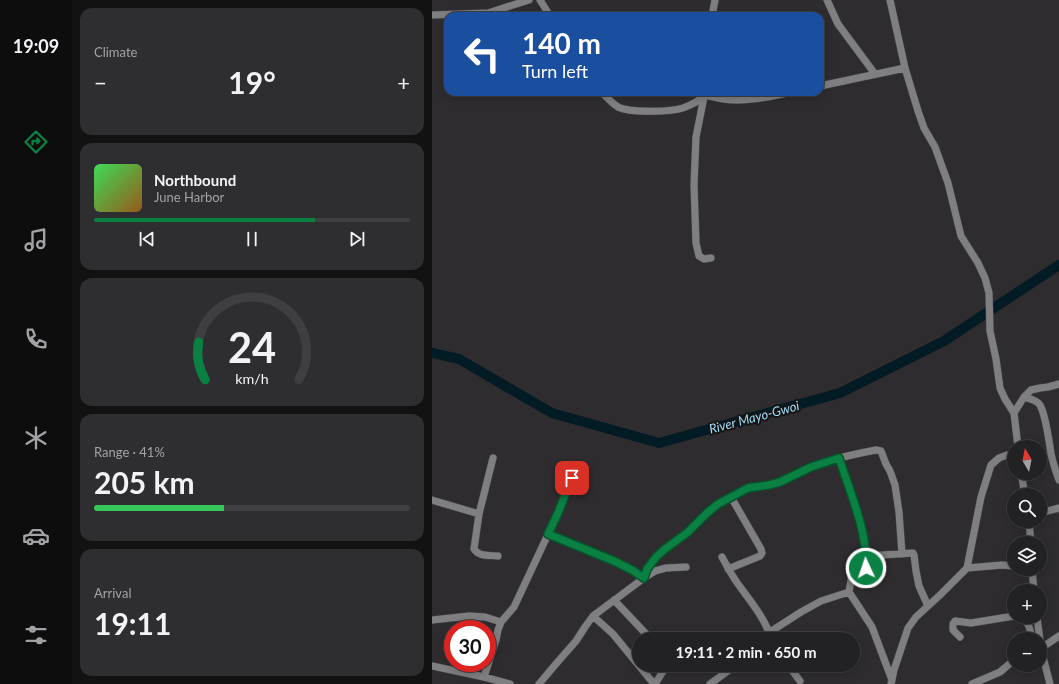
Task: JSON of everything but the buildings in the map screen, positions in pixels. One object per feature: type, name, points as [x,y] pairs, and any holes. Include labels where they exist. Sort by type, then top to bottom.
[{"type":"street","points":[[491,12],[530,0]]},
{"type":"street","points":[[540,0],[548,12]]},
{"type":"street","points":[[713,12],[715,0]]},
{"type":"street","points":[[827,0],[838,24],[875,74]]},
{"type":"street","points":[[890,0],[905,68],[924,128],[934,147],[948,183],[961,236],[978,263],[985,278],[989,293],[990,331],[1000,388],[1014,413],[1017,440]]},
{"type":"street","points":[[432,15],[444,15]]},
{"type":"street","points":[[824,85],[905,68]]},
{"type":"street","points":[[605,96],[619,108],[652,112],[682,108],[700,100],[703,96]]},
{"type":"street","points":[[705,96],[696,137],[694,185],[696,243],[699,256],[704,259],[711,258]]},
{"type":"street","points":[[711,96],[724,100],[745,100],[772,96]]},
{"type":"street","points":[[1014,413],[1024,397],[1031,390],[1048,388],[1059,384]]},
{"type":"street","points":[[1024,397],[1040,404],[1059,480]]},
{"type":"street","points":[[644,578],[647,569],[656,557],[688,532],[702,517],[718,504],[748,488],[780,482],[811,467],[839,458],[876,450],[881,451],[895,485],[902,554]]},
{"type":"street","points":[[891,682],[908,628],[916,617],[967,568],[981,497],[991,465],[999,458],[1007,455]]},
{"type":"street","points":[[494,458],[479,514],[474,549],[480,554],[498,556]]},
{"type":"street","points":[[839,458],[860,522],[867,556],[866,568],[864,572],[853,577],[849,592],[872,627],[891,682]]},
{"type":"street","points":[[484,677],[501,622],[514,607],[568,490],[576,465]]},
{"type":"street","points":[[728,569],[760,556],[762,553],[731,497]]},
{"type":"street","points":[[432,500],[479,514]]},
{"type":"street","points":[[1047,511],[1059,508]]},
{"type":"street","points":[[548,534],[614,561],[644,578]]},
{"type":"street","points":[[867,556],[913,553],[919,586],[928,606]]},
{"type":"street","points":[[722,557],[736,582],[754,606],[769,632]]},
{"type":"street","points":[[967,568],[1007,565]]},
{"type":"street","points":[[539,684],[576,641],[594,616],[614,600],[655,571],[666,568],[686,567]]},
{"type":"street","points":[[776,632],[801,612],[821,601],[849,592]]},
{"type":"street","points":[[614,600],[644,632]]},
{"type":"street","points":[[432,620],[469,616],[485,617],[501,622]]},
{"type":"street","points":[[594,616],[613,634],[655,684],[663,672]]},
{"type":"street","points":[[960,637],[954,630],[953,624],[955,620],[971,623],[1007,617]]},
{"type":"street","points":[[1047,645],[1059,636]]},
{"type":"street","points":[[432,666],[510,684]]},
{"type":"street","points":[[972,684],[985,681],[1007,666]]},
{"type":"street","points":[[710,684],[726,672]]},
{"type":"street","points":[[793,672],[800,681]]},
{"type":"street","points":[[1047,672],[1050,684]]},
{"type":"waterway","name":"River Mayo-Gwoi","points":[[432,353],[459,359],[552,413],[659,443],[840,393],[944,341],[1059,265]]},
{"type":"route","points":[[572,478],[548,534],[614,561],[644,578],[647,569],[656,557],[688,532],[698,521],[718,504],[748,488],[780,482],[811,467],[839,458],[860,522],[867,556],[866,568]]}]
